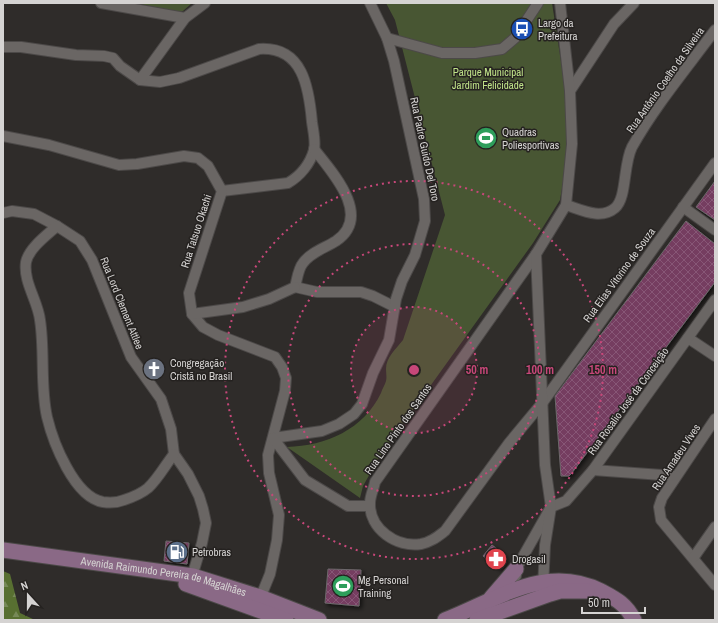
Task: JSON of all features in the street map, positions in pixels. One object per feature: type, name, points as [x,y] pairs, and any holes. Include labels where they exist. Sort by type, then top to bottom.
[{"type":"main road","name":"Avenida Raimundo Pereira de Magalhães","points":[[3,550],[191,580],[258,603],[319,620]]},
{"type":"main road","name":"Avenida Raimundo Pereira de Magalhães","points":[[3,559],[191,580]]},
{"type":"main road","points":[[487,603],[516,569]]},
{"type":"main road","points":[[445,620],[487,603],[516,589],[544,581],[574,581],[604,593],[624,604],[634,620]]},
{"type":"main road","points":[[477,620],[560,591],[604,593]]},
{"type":"main road","name":"Avenida Raimundo Pereira de Magalhães","points":[[258,603],[286,620]]},
{"type":"street","points":[[101,3],[185,18]]},
{"type":"street","points":[[140,80],[185,18],[205,3]]},
{"type":"street","name":"Rua Padre Guido Del Toro","points":[[273,438],[322,431],[339,424],[354,414],[362,404],[373,372],[389,340],[395,307],[402,281],[415,255],[425,221],[424,199],[387,38],[370,3]]},
{"type":"street","points":[[387,38],[442,53],[475,53],[502,49],[515,38],[538,3]]},
{"type":"street","points":[[560,3],[570,91],[572,144],[566,205]]},
{"type":"street","points":[[570,91],[614,24],[634,3]]},
{"type":"street","name":"Rua Antônio Coelho da Silveira","points":[[566,205],[599,214],[609,212],[617,206],[622,198],[625,166],[632,148],[659,106],[715,30]]},
{"type":"street","points":[[3,47],[21,46],[76,55],[104,56],[113,58],[120,66],[140,80],[160,82],[179,78],[259,49],[273,48],[283,51],[293,59],[306,83],[311,110],[314,149],[307,165],[296,178],[288,183],[222,191]]},
{"type":"street","name":"Rua Tatsuo Okachi","points":[[3,136],[49,145],[119,165],[137,164],[184,156],[198,158],[208,166],[222,191],[190,293],[192,314]]},
{"type":"street","points":[[295,287],[302,264],[310,256],[343,234],[350,224],[350,209],[343,187],[314,149]]},
{"type":"street","name":"Rua Elias Vitorino de Souza","points":[[543,402],[715,163]]},
{"type":"street","name":"Rua Lino Pinto dos Santos","points":[[370,506],[375,482],[536,254],[566,205]]},
{"type":"street","points":[[683,207],[715,230]]},
{"type":"street","name":"Rua Lord Clement Attlee","points":[[3,213],[12,211],[34,214],[57,226],[80,241],[92,260],[131,357],[161,399],[167,413],[174,454],[199,496],[206,523],[202,544],[191,580]]},
{"type":"street","points":[[57,226],[37,244],[27,260],[26,272],[40,318],[47,417],[56,446],[76,483],[90,496],[103,502],[119,501],[137,496],[150,487],[174,454]]},
{"type":"street","points":[[536,254],[543,402],[544,465],[551,507],[545,545],[544,581],[540,597]]},
{"type":"street","points":[[192,314],[243,307],[269,299],[295,287],[317,292],[361,292],[395,307]]},
{"type":"street","name":"Rua Rosalio José da Conceição","points":[[551,507],[566,501],[593,470],[715,300]]},
{"type":"street","points":[[192,314],[203,327],[218,335],[275,357],[282,367],[286,378],[285,391],[268,455],[269,472],[279,515],[277,540],[270,574],[258,603]]},
{"type":"street","points":[[688,338],[715,356]]},
{"type":"street","points":[[273,438],[305,480],[348,506],[370,506],[372,515],[380,530],[398,542],[419,544],[432,540],[446,531],[509,443],[543,402]]},
{"type":"street","name":"Rua Amadeu Vives","points":[[715,420],[662,498],[659,514],[661,520],[694,557],[715,585]]},
{"type":"street","points":[[593,470],[676,476]]},
{"type":"street","points":[[521,604],[516,589],[516,569],[551,507]]},
{"type":"street","points":[[694,557],[715,527]]},
{"type":"green space","points":[[135,3],[192,3],[183,11],[178,12]]},
{"type":"green space","name":"Parque Municipal Jardim Felicidade","points":[[386,3],[552,3],[568,107],[566,165],[560,200],[533,243],[380,456],[363,486],[360,498],[287,447],[316,443],[342,433],[354,426],[374,406],[386,382],[386,365],[392,353],[403,340],[445,215],[395,20]]},
{"type":"green space","points":[[3,571],[10,574],[20,613],[35,620],[3,620]]},
{"type":"building","points":[[715,181],[715,220],[696,207]]},
{"type":"building","points":[[686,221],[715,244],[715,282],[571,474],[569,476],[561,476],[555,396]]},
{"type":"building","name":"Petrobras","points":[[166,541],[189,543],[187,564],[164,561]]},
{"type":"building","name":"Drogasil","points":[[492,545],[505,555],[506,562],[500,569],[483,556]]},
{"type":"building","name":"Mg Personal Training","points":[[328,569],[361,570],[359,606],[325,603]]},
{"type":"place","name":"Largo da Prefeitura","points":[[522,29]]},
{"type":"place","name":"Quadras Poliesportivas","points":[[486,138]]},
{"type":"place","name":"Congregação Cristã no Brasil","points":[[154,369]]},
{"type":"place","name":"Petrobras","points":[[177,552]]},
{"type":"place","name":"Drogasil","points":[[496,559]]},
{"type":"place","name":"Mg Personal Training","points":[[343,586]]}]
